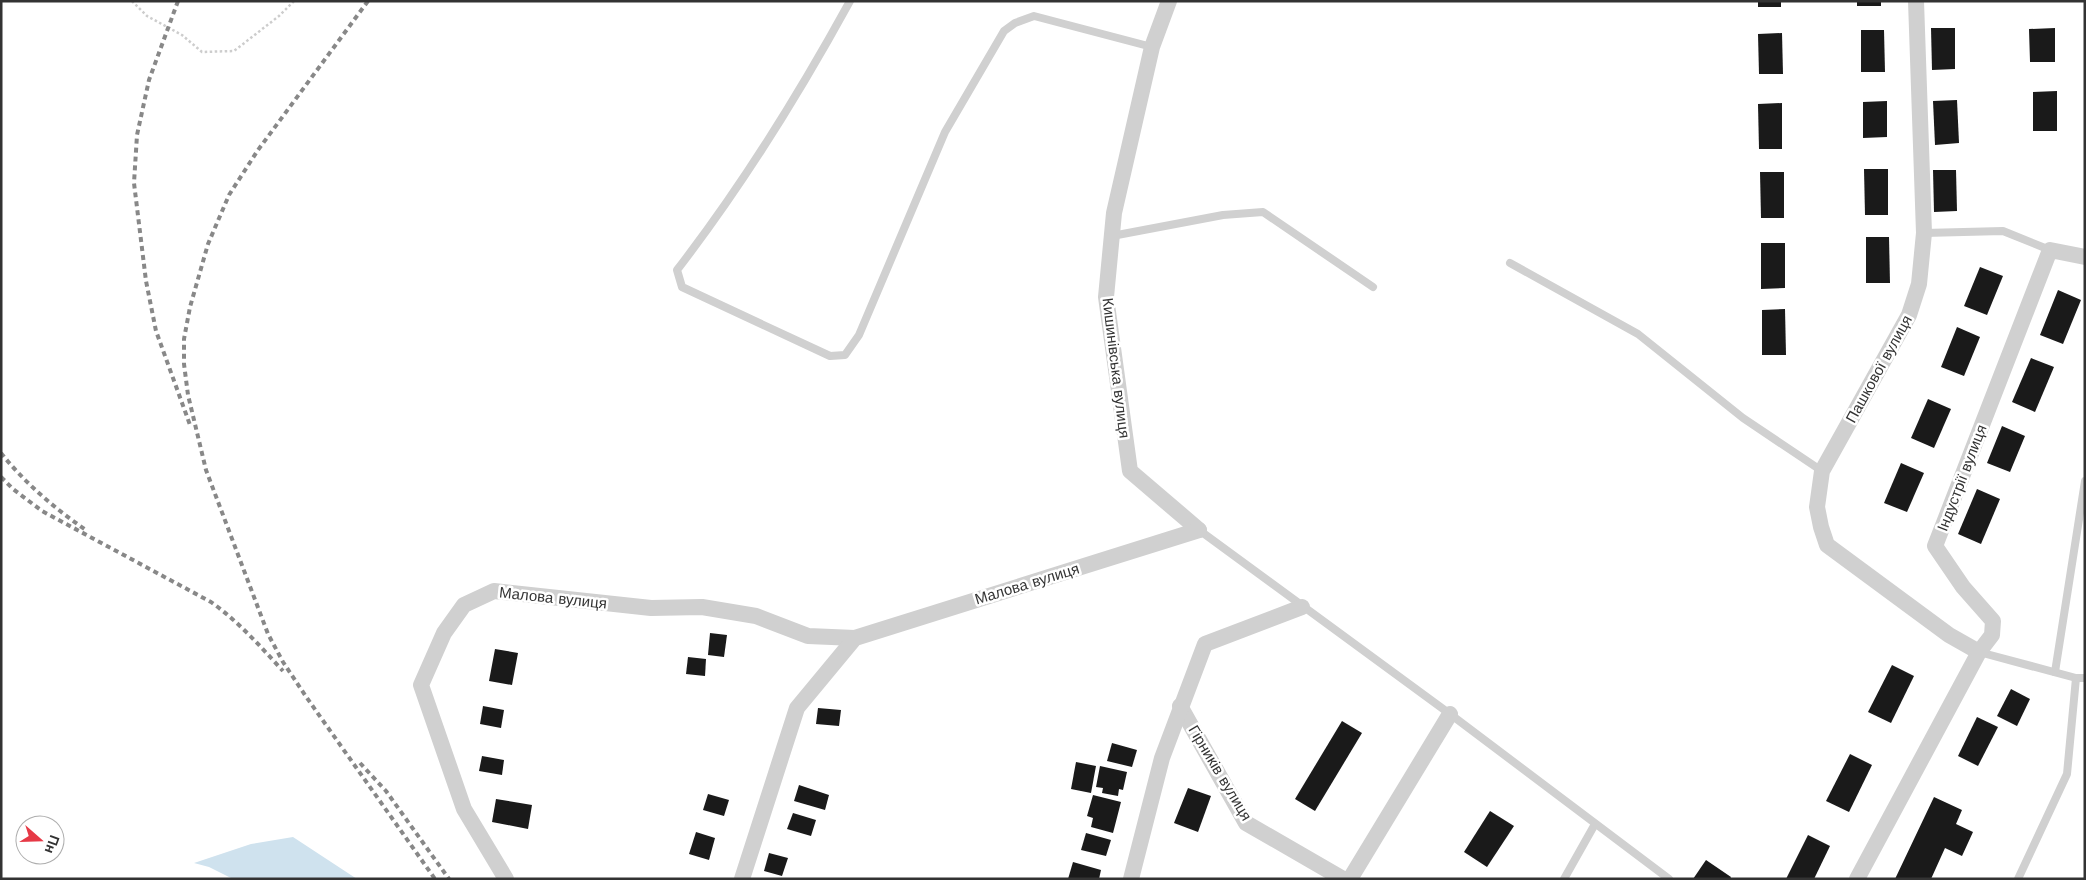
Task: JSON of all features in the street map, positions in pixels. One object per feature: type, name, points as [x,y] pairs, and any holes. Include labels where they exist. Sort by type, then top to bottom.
[{"type":"street","name":"Кишинівська вулиця","points":[[1169,1],[1152,47],[1114,213],[1106,297],[1130,471],[1199,530]]},
{"type":"street","name":"Пашкової вулиця","points":[[1916,1],[1924,233],[1919,284],[1910,316],[1822,472],[1817,507],[1827,545],[1949,635],[1979,652]]},
{"type":"street","points":[[2050,250],[2085,257]]},
{"type":"street","name":"Індустрії вулиця","points":[[1857,879],[1979,652],[1992,635],[1992,621],[1963,587],[1935,546],[2050,250]]},
{"type":"street","name":"Малова вулиця","points":[[506,879],[464,809],[421,686],[444,632],[464,605],[494,591],[651,608],[702,607],[756,616],[808,636],[855,638],[1199,530]]},
{"type":"street","points":[[1131,879],[1162,758],[1180,706],[1205,644],[1302,607]]},
{"type":"street","points":[[742,879],[797,708],[855,638]]},
{"type":"street","name":"Гірників вулиця","points":[[1180,706],[1246,822],[1343,879]]},
{"type":"street","points":[[1350,879],[1450,714]]},
{"type":"lane","points":[[850,1],[804,81],[730,197],[677,270],[682,287],[830,356],[845,355],[859,335],[945,132],[1004,31],[1015,23],[1034,16],[1152,47]]},
{"type":"lane","points":[[1112,236],[1223,214],[1263,212],[1373,286]]},
{"type":"lane","points":[[1924,233],[2003,231],[2050,250]]},
{"type":"lane","points":[[1510,263],[1638,334],[1743,418],[1822,472]]},
{"type":"lane","points":[[2055,672],[2085,480]]},
{"type":"lane","points":[[1199,530],[1450,714],[1669,879]]},
{"type":"lane","points":[[1979,652],[2080,678],[2067,774],[2018,879]]},
{"type":"lane","points":[[1564,879],[1595,824]]},
{"type":"path","points":[[132,1],[147,16],[182,35],[202,52],[234,51],[279,16],[294,1]]},
{"type":"water","points":[[293,837],[357,879],[233,879],[209,867],[194,863],[251,844]]},
{"type":"building","points":[[1758,1],[1781,1],[1781,7],[1758,7]]},
{"type":"building","points":[[1857,1],[1881,1],[1881,6],[1857,6]]},
{"type":"building","points":[[1931,28],[1955,28],[1955,69],[1932,70]]},
{"type":"building","points":[[2055,28],[2055,62],[2030,62],[2029,29]]},
{"type":"building","points":[[1861,30],[1884,30],[1885,72],[1861,72]]},
{"type":"building","points":[[1782,33],[1783,74],[1759,74],[1758,34]]},
{"type":"building","points":[[2057,91],[2057,131],[2033,131],[2033,92]]},
{"type":"building","points":[[1957,100],[1959,143],[1935,145],[1933,101]]},
{"type":"building","points":[[1887,101],[1887,137],[1863,138],[1863,102]]},
{"type":"building","points":[[1782,103],[1782,149],[1759,149],[1758,104]]},
{"type":"building","points":[[1864,169],[1888,169],[1888,215],[1865,215]]},
{"type":"building","points":[[1933,170],[1956,170],[1957,211],[1934,212]]},
{"type":"building","points":[[1760,172],[1784,172],[1784,218],[1761,218]]},
{"type":"building","points":[[1866,237],[1889,237],[1890,283],[1866,283]]},
{"type":"building","points":[[1761,243],[1785,243],[1785,288],[1761,289]]},
{"type":"building","points":[[1980,267],[2003,276],[1987,315],[1964,306]]},
{"type":"building","points":[[2058,290],[2081,300],[2063,344],[2040,335]]},
{"type":"building","points":[[1785,309],[1786,355],[1762,355],[1762,310]]},
{"type":"building","points":[[1957,327],[1980,337],[1964,376],[1941,367]]},
{"type":"building","points":[[2031,358],[2054,367],[2035,412],[2012,402]]},
{"type":"building","points":[[1928,399],[1951,409],[1934,448],[1911,438]]},
{"type":"building","points":[[2002,426],[2025,436],[2010,472],[1987,463]]},
{"type":"building","points":[[1901,463],[1924,473],[1907,512],[1884,503]]},
{"type":"building","points":[[1977,489],[2000,499],[1981,544],[1958,534]]},
{"type":"building","points":[[710,633],[727,635],[724,657],[708,655]]},
{"type":"building","points":[[495,649],[518,653],[512,685],[489,681]]},
{"type":"building","points":[[688,657],[706,659],[705,676],[686,674]]},
{"type":"building","points":[[1892,665],[1914,676],[1891,723],[1868,712]]},
{"type":"building","points":[[2011,689],[2030,699],[2017,726],[1997,716]]},
{"type":"building","points":[[483,706],[504,710],[501,728],[480,724]]},
{"type":"building","points":[[818,708],[841,710],[839,726],[816,724]]},
{"type":"building","points":[[1977,717],[1998,727],[1978,766],[1958,756]]},
{"type":"building","points":[[1342,721],[1362,733],[1315,811],[1295,799]]},
{"type":"building","points":[[1112,743],[1137,750],[1132,767],[1107,761]]},
{"type":"building","points":[[1850,754],[1872,765],[1849,812],[1826,801]]},
{"type":"building","points":[[482,756],[504,760],[502,775],[479,771]]},
{"type":"building","points":[[1076,762],[1096,766],[1091,793],[1071,789]]},
{"type":"building","points":[[1100,766],[1127,772],[1123,790],[1119,789],[1118,796],[1102,793],[1103,788],[1096,787]]},
{"type":"building","points":[[799,785],[829,795],[825,810],[794,801]]},
{"type":"building","points":[[1188,788],[1211,796],[1198,832],[1174,823]]},
{"type":"building","points":[[708,794],[729,800],[724,816],[703,810]]},
{"type":"building","points":[[1093,795],[1121,802],[1113,833],[1091,827],[1093,818],[1087,816]]},
{"type":"building","points":[[1934,797],[1962,810],[1956,824],[1973,832],[1962,856],[1945,848],[1931,879],[1895,879]]},
{"type":"building","points":[[496,799],[532,805],[528,829],[492,822]]},
{"type":"building","points":[[1490,811],[1514,826],[1487,867],[1464,852]]},
{"type":"building","points":[[793,813],[816,820],[811,836],[787,829]]},
{"type":"building","points":[[696,832],[715,838],[709,860],[689,854]]},
{"type":"building","points":[[1086,833],[1111,840],[1106,856],[1081,850]]},
{"type":"building","points":[[1808,835],[1830,846],[1814,879],[1786,879]]},
{"type":"building","points":[[769,853],[788,858],[782,876],[764,871]]},
{"type":"building","points":[[1706,860],[1731,877],[1730,879],[1693,879]]},
{"type":"building","points":[[1073,862],[1101,870],[1099,879],[1068,879]]},
{"type":"railway","points":[[178,1],[149,80],[137,135],[134,183],[146,281],[156,331],[190,425]]},
{"type":"railway","points":[[368,1],[258,150],[229,195],[208,244],[190,307],[184,339],[184,364],[188,395],[206,470],[268,634],[283,662],[307,698],[435,879]]},
{"type":"railway","points":[[1,453],[40,494],[86,530]]},
{"type":"railway","points":[[1,477],[13,489],[42,511],[211,602],[240,626],[283,671]]},
{"type":"railway","points":[[360,763],[386,791],[449,879]]}]
